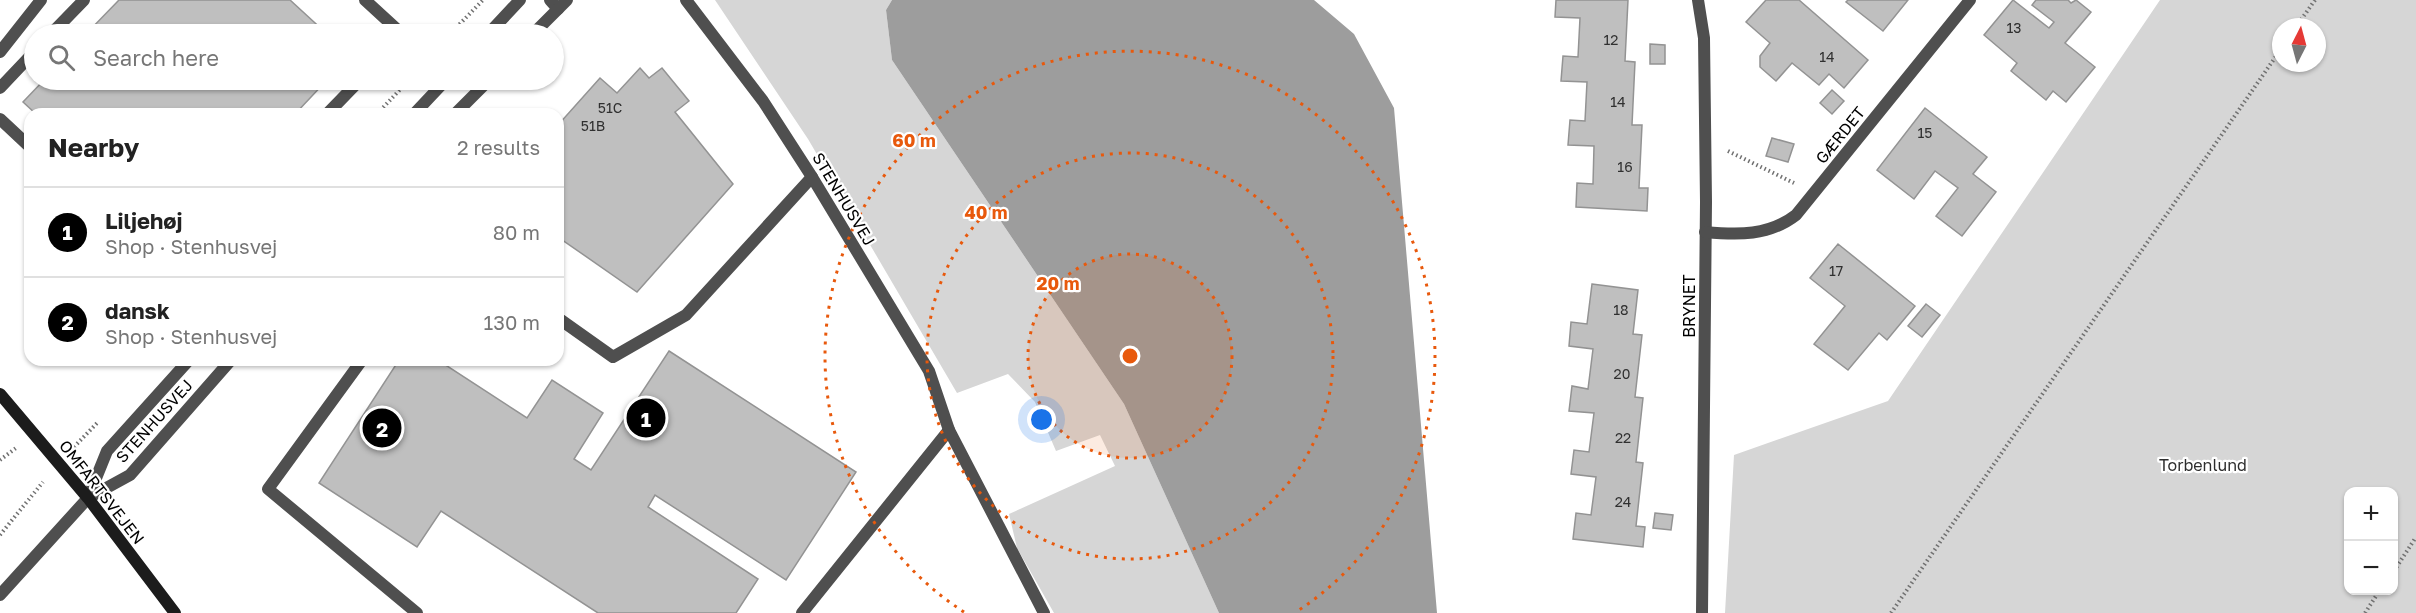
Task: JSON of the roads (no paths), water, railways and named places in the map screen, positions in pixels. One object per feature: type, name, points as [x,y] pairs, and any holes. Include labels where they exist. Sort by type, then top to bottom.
[{"type":"main road","name":"OMFARTSVEJEN","points":[[0,394],[88,498],[175,613]]},
{"type":"street","points":[[0,52],[41,0]]},
{"type":"street","points":[[61,24],[84,0]]},
{"type":"street","points":[[365,0],[391,24]]},
{"type":"street","points":[[497,24],[520,0]]},
{"type":"street","name":"STENHUSVEJ","points":[[686,0],[763,101],[812,177],[928,371],[949,430],[1044,613]]},
{"type":"street","name":"BRYNET","points":[[1698,0],[1704,38],[1705,141],[1702,613]]},
{"type":"street","name":"GÆRDET","points":[[1705,232],[1740,235],[1775,228],[1796,215],[1970,0]]},
{"type":"street","points":[[541,24],[558,3]]},
{"type":"street","points":[[0,88],[24,63]]},
{"type":"street","points":[[333,108],[350,90]]},
{"type":"street","points":[[420,108],[437,90]]},
{"type":"street","points":[[462,108],[479,90]]},
{"type":"street","points":[[0,119],[24,141]]},
{"type":"street","points":[[564,322],[613,357],[686,315],[812,177]]},
{"type":"street","name":"STENHUSVEJ","points":[[88,498],[107,451],[184,366]]},
{"type":"street","name":"STENHUSVEJ","points":[[88,498],[130,475],[226,366]]},
{"type":"street","points":[[358,366],[268,489],[417,613]]},
{"type":"street","points":[[802,613],[949,430]]},
{"type":"street","points":[[0,595],[88,498]]},
{"type":"place","name":"Liljehøj","points":[[646,418]]},
{"type":"place","name":"dansk","points":[[382,428]]},
{"type":"park label","name":"Torbenlund","points":[[2203,465]]}]
